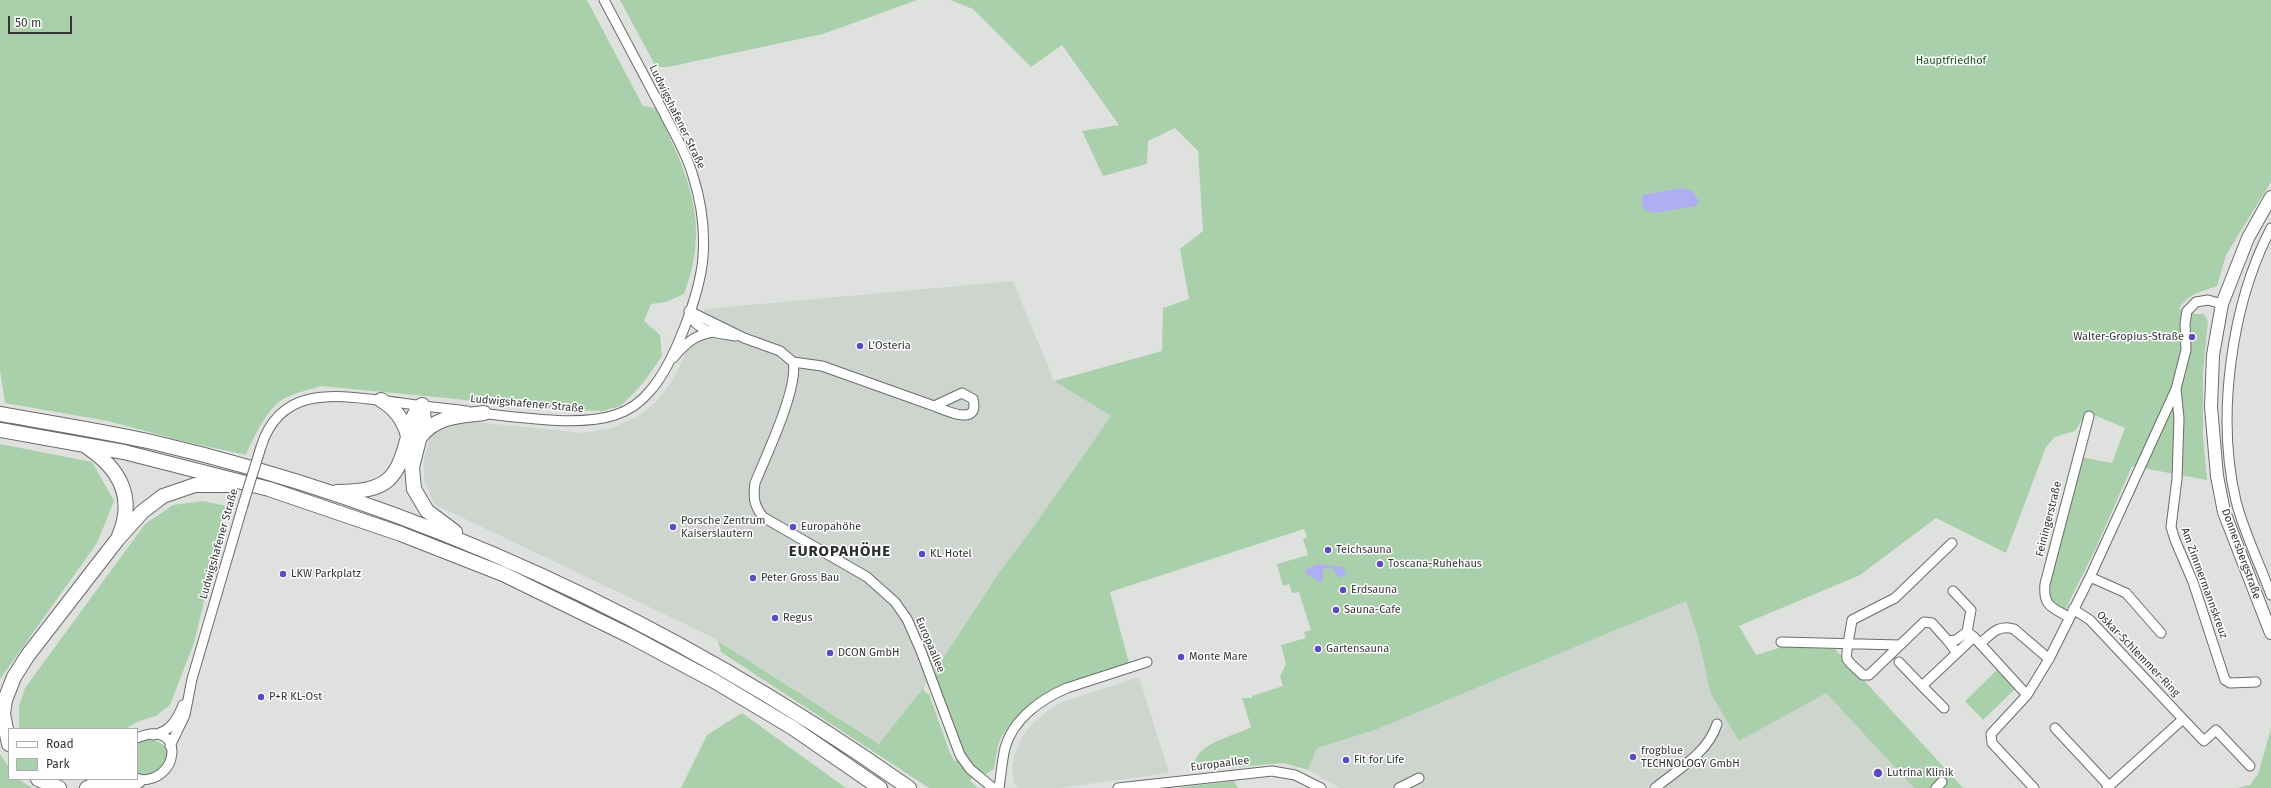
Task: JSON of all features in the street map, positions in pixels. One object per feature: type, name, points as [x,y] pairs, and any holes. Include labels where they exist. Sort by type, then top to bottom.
[{"type":"highway","points":[[381,400],[392,407],[403,419],[414,436]]},
{"type":"highway","points":[[422,406],[414,417],[412,482],[416,495],[432,516],[477,546]]},
{"type":"highway","points":[[327,492],[367,491],[383,484],[395,470],[414,436],[441,420],[484,413]]},
{"type":"highway","points":[[0,414],[152,442],[327,492],[477,546],[588,596],[704,657],[802,716],[909,788]]},
{"type":"highway","points":[[0,430],[82,443],[212,473],[269,489],[441,549],[503,574],[630,636],[742,698],[793,728],[880,788]]},
{"type":"highway","points":[[82,443],[106,461],[116,472],[122,485],[126,513],[117,540]]},
{"type":"highway","points":[[8,739],[3,714],[6,696],[14,677],[28,655],[117,540],[154,502],[180,488],[194,484],[219,483],[269,489]]},
{"type":"highway","points":[[40,780],[59,788]]},
{"type":"highway","points":[[87,788],[110,780]]},
{"type":"highway","points":[[114,788],[143,783]]},
{"type":"main road","name":"Donnersbergstraße","points":[[2271,197],[2248,238],[2222,304],[2213,355],[2211,408],[2217,476],[2224,512],[2271,633]]},
{"type":"street","name":"Ludwigshafener Straße","points":[[170,746],[185,715],[192,679],[261,447],[271,424],[286,410],[302,400],[328,396],[381,400],[530,418],[582,421],[607,417],[630,408],[644,397],[654,386],[667,365],[697,287],[703,251],[702,228],[695,181],[682,148],[604,0]]},
{"type":"street","name":"Donnersbergstraße","points":[[2271,228],[2250,281],[2238,325],[2229,384],[2228,418],[2229,451],[2237,502],[2271,595]]},
{"type":"street","points":[[2034,788],[1990,739],[1991,734],[2027,695],[2049,659],[2090,577],[2176,389],[2186,350],[2185,324],[2187,311],[2196,302],[2208,300],[2222,304]]},
{"type":"street","points":[[689,311],[697,325],[714,332],[744,338]]},
{"type":"street","points":[[689,311],[744,338],[780,351],[793,362],[822,366],[934,406]]},
{"type":"street","points":[[667,365],[691,340],[700,335],[714,332]]},
{"type":"street","name":"Europaallee","points":[[793,362],[794,375],[790,391],[755,484],[754,499],[758,511],[764,517],[867,577],[891,598],[907,619],[921,651],[960,755],[970,769],[994,788]]},
{"type":"street","name":"Am Zimmermannskreuz","points":[[2176,389],[2179,418],[2177,479],[2171,527],[2193,582],[2225,680],[2230,683],[2256,682]]},
{"type":"street","name":"Feiningerstraße","points":[[2071,613],[2051,607],[2046,601],[2045,584],[2089,416]]},
{"type":"street","points":[[1952,543],[1895,598],[1852,620],[1847,658],[1863,675],[1869,675],[1924,622],[1932,623],[1957,653]]},
{"type":"street","points":[[2090,577],[2126,593],[2161,633]]},
{"type":"street","points":[[1953,591],[1971,610],[1974,638],[2027,695]]},
{"type":"street","name":"Oskar-Schlemmer-Ring","points":[[2071,613],[2090,620],[2204,741],[2216,730],[2250,766]]},
{"type":"street","points":[[1948,641],[1974,638],[1998,628],[2006,627],[2014,629],[2049,659]]},
{"type":"street","points":[[1922,686],[1974,638]]},
{"type":"street","points":[[1781,642],[1900,645]]},
{"type":"street","points":[[999,788],[1005,748],[1009,738],[1033,707],[1054,693],[1147,662]]},
{"type":"street","points":[[1899,662],[1944,708]]},
{"type":"street","name":"Ludwigshafener Straße","points":[[138,738],[165,731],[174,722],[192,679]]},
{"type":"street","points":[[2055,728],[2108,787],[2182,718]]},
{"type":"street","points":[[1655,788],[1705,748],[1718,724]]},
{"type":"street","points":[[143,783],[164,780],[173,763],[170,746],[160,737],[151,735]]},
{"type":"street","name":"Europaallee","points":[[1118,788],[1272,771],[1295,775],[1321,788]]},
{"type":"street","points":[[1399,788],[1419,778]]},
{"type":"shaded area","name":"Europahöhe","points":[[1013,281],[1054,381],[1111,416],[1034,526],[998,574],[923,688],[880,744],[712,637],[434,504],[424,481],[424,458],[431,436],[443,427],[462,422],[475,422],[584,433],[612,428],[637,417],[655,403],[667,388],[678,370],[705,309]]},
{"type":"shaded area","points":[[1686,601],[1698,637],[1826,693],[1914,788],[1340,788],[1308,770],[1317,748],[1375,730]]},
{"type":"shaded area","points":[[1139,677],[1169,773],[1059,788],[1019,788],[1015,785],[1012,771],[1014,756],[1021,739],[1030,726],[1046,712],[1060,703]]},
{"type":"green space","points":[[0,0],[587,0],[643,106],[656,108],[686,176],[692,198],[696,221],[696,244],[692,268],[684,294],[666,302],[651,304],[644,321],[660,335],[662,356],[644,382],[621,406],[602,411],[569,410],[321,386],[292,395],[283,399],[277,404],[261,424],[246,455],[183,441],[108,421],[5,403],[0,370]]},
{"type":"green space","points":[[620,0],[917,0],[823,34],[668,67],[656,67]]},
{"type":"green space","name":"Hauptfriedhof","points":[[950,0],[2271,0],[2271,182],[2226,255],[2217,286],[2191,296],[2179,309],[2196,314],[2204,314],[2208,321],[2203,372],[2203,437],[2207,480],[2132,466],[2094,552],[2065,610],[2051,603],[2048,587],[2081,457],[2112,463],[2125,428],[2087,412],[2075,431],[2055,437],[2046,447],[2006,553],[1936,518],[1860,575],[1739,626],[1756,655],[1782,647],[1835,649],[1963,788],[1914,788],[1826,693],[1739,741],[1711,694],[1698,637],[1686,601],[1375,730],[1317,748],[1308,770],[1284,763],[1199,770],[1195,764],[1197,757],[1209,745],[1251,727],[1242,698],[1252,698],[1252,696],[1283,686],[1280,676],[1286,664],[1281,645],[1306,638],[1304,632],[1311,630],[1299,592],[1292,593],[1289,584],[1283,586],[1277,564],[1308,555],[1303,539],[1307,537],[1304,529],[1110,592],[1129,663],[1075,680],[1042,696],[1027,707],[1014,720],[1000,739],[994,769],[986,774],[977,771],[970,781],[978,788],[929,788],[721,652],[718,641],[879,744],[923,688],[925,692],[929,694],[950,753],[955,762],[963,750],[934,672],[998,574],[1034,526],[1111,416],[1054,381],[1162,351],[1163,308],[1189,299],[1180,249],[1203,231],[1198,151],[1175,128],[1148,141],[1147,164],[1103,176],[1082,131],[1119,125],[1062,45],[1031,67],[973,9]]},
{"type":"green space","points":[[0,444],[92,462],[114,501],[97,543],[0,679]]},
{"type":"green space","points":[[203,501],[227,506],[194,643],[170,705],[156,716],[139,721],[127,728],[19,728],[19,706],[25,688],[145,524],[173,505]]},
{"type":"green space","points":[[1998,669],[2001,672],[2000,675],[2005,677],[2016,688],[1983,720],[1965,701]]},
{"type":"green space","points":[[742,713],[846,788],[681,788],[707,735]]},
{"type":"green space","points":[[2271,729],[2271,788],[2237,788],[2250,785],[2258,774]]},
{"type":"green space","points":[[146,739],[154,740],[167,749],[168,759],[161,775],[138,775],[138,743]]},
{"type":"green space","points":[[0,754],[8,766],[8,780],[20,780],[32,788],[0,788]]},
{"type":"green space","points":[[1234,781],[1238,788],[1175,788]]},
{"type":"water","points":[[1681,188],[1692,191],[1699,201],[1696,206],[1654,213],[1645,210],[1641,203],[1643,195]]},
{"type":"water","points":[[1318,564],[1342,567],[1347,574],[1339,578],[1333,569],[1325,568],[1323,571],[1323,580],[1320,582],[1305,573],[1306,569]]},
{"type":"place","name":"Walter-Gropius-Straße","points":[[2192,337]]},
{"type":"place","name":"L’Osteria","points":[[860,346]]},
{"type":"place","name":"Porsche Zentrum Kaiserslautern","points":[[673,527]]},
{"type":"place","name":"Europahöhe","points":[[793,527]]},
{"type":"place","name":"Teichsauna","points":[[1328,550]]},
{"type":"place","name":"KL Hotel","points":[[922,554]]},
{"type":"place","name":"Toscana-Ruhehaus","points":[[1380,564]]},
{"type":"place","name":"LKW Parkplatz","points":[[283,574]]},
{"type":"place","name":"Peter Gross Bau","points":[[753,578]]},
{"type":"place","name":"Erdsauna","points":[[1343,590]]},
{"type":"place","name":"Sauna-Cafe","points":[[1336,610]]},
{"type":"place","name":"Regus","points":[[775,618]]},
{"type":"place","name":"Gartensauna","points":[[1318,649]]},
{"type":"place","name":"DCON GmbH","points":[[830,653]]},
{"type":"place","name":"Monte Mare","points":[[1181,657]]},
{"type":"place","name":"P+R KL-Ost","points":[[261,697]]},
{"type":"place","name":"frogblue TECHNOLOGY GmbH","points":[[1633,757]]},
{"type":"place","name":"Fit for Life","points":[[1346,760]]},
{"type":"place","name":"Lutrina Klinik","points":[[1878,773]]},
{"type":"district","name":"EUROPAHÖHE","points":[[840,552]]}]
